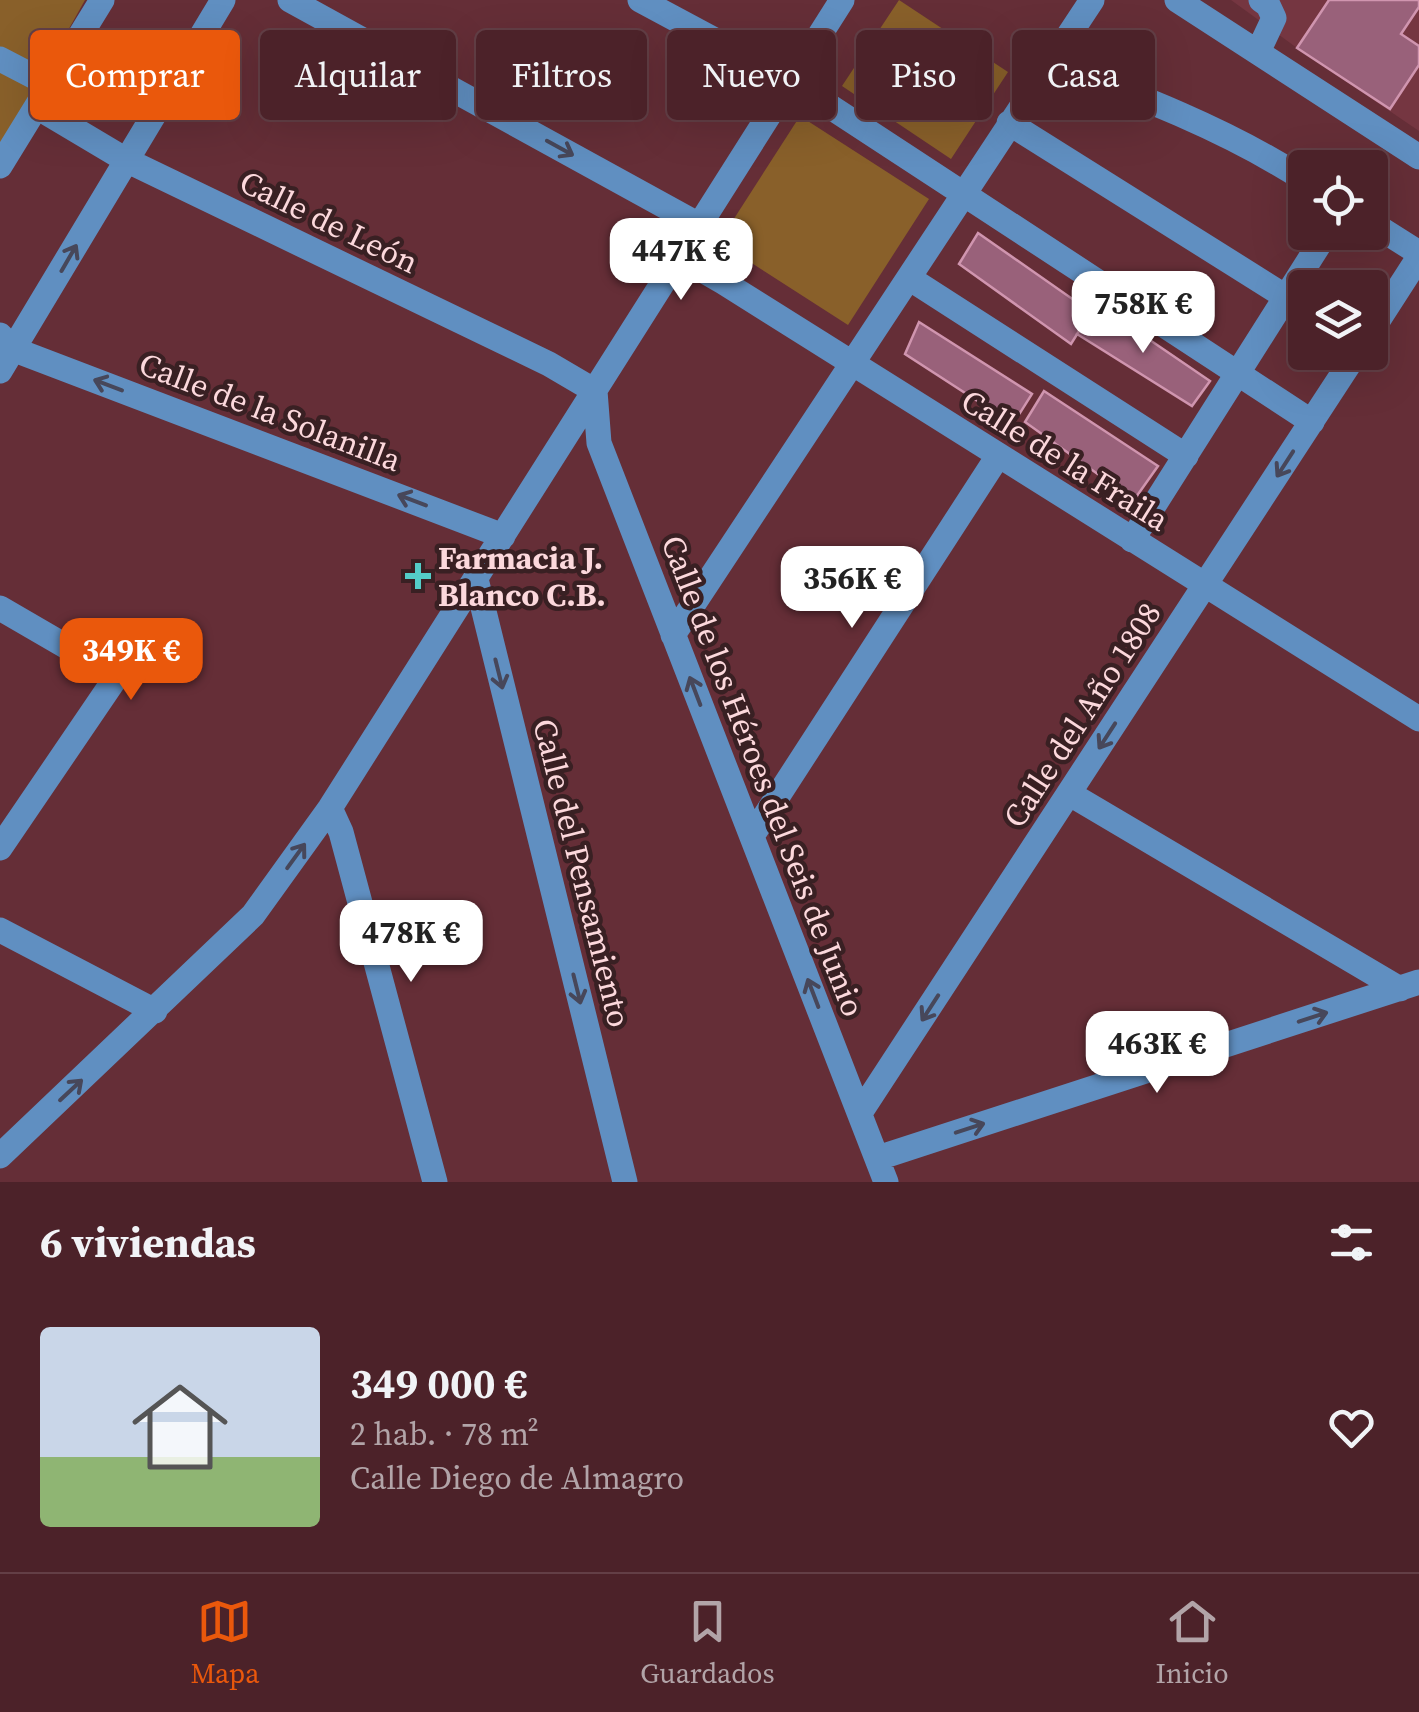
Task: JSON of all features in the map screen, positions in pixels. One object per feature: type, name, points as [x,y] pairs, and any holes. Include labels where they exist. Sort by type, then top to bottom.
[{"type":"street","points":[[84,30],[102,0]]},
{"type":"street","points":[[5,352],[223,0]]},
{"type":"street","points":[[290,0],[700,225]]},
{"type":"street","points":[[640,0],[696,30]]},
{"type":"street","points":[[1072,30],[1092,0]]},
{"type":"street","points":[[1177,0],[1419,157]]},
{"type":"street","points":[[1258,52],[1274,18],[1268,4],[1261,0]]},
{"type":"street","points":[[823,30],[841,1]]},
{"type":"street","name":"Calle de León","points":[[0,59],[30,85]]},
{"type":"street","points":[[1155,104],[1288,170]]},
{"type":"street","points":[[836,111],[1312,422]]},
{"type":"street","points":[[0,166],[30,117]]},
{"type":"street","points":[[673,635],[1012,118]]},
{"type":"street","name":"Calle de León","points":[[74,120],[126,160],[549,364],[594,390]]},
{"type":"street","points":[[0,1156],[253,915],[330,808],[766,120]]},
{"type":"street","points":[[1009,123],[1286,297]]},
{"type":"street","points":[[1388,234],[1419,255],[1388,304]]},
{"type":"street","points":[[1132,540],[1316,250]]},
{"type":"street","name":"Calle de la Fraila","points":[[678,256],[1419,719]]},
{"type":"street","points":[[909,278],[1186,456]]},
{"type":"street","name":"Calle de la Solanilla","points":[[5,352],[502,536]]},
{"type":"street","name":"Calle del Año 1808","points":[[860,1114],[1345,370]]},
{"type":"street","name":"Calle de los Héroes del Seis de Junio","points":[[594,390],[599,443],[882,1170]]},
{"type":"street","points":[[752,836],[998,456]]},
{"type":"street","name":"Calle del Pensamiento","points":[[476,579],[625,1182]]},
{"type":"street","points":[[0,608],[116,676],[0,848]]},
{"type":"street","points":[[1070,794],[1409,986]]},
{"type":"street","points":[[330,808],[341,832],[436,1182]]},
{"type":"street","points":[[0,930],[155,1011]]},
{"type":"street","points":[[882,1170],[1409,986]]},
{"type":"shaded area","points":[[0,0],[85,0],[68,30],[30,30],[30,98],[0,152]]},
{"type":"shaded area","points":[[899,0],[944,30],[879,30]]},
{"type":"shaded area","points":[[1231,0],[1419,0],[1419,131],[1297,48]]},
{"type":"shaded area","points":[[992,61],[1008,72],[992,96]]},
{"type":"shaded area","points":[[856,65],[856,95],[842,86]]},
{"type":"shaded area","points":[[797,120],[806,120],[929,199],[848,325],[719,242]]},
{"type":"shaded area","points":[[893,120],[977,120],[951,159]]},
{"type":"building","points":[[1329,0],[1419,0],[1419,7],[1401,34],[1419,46],[1419,65],[1390,109],[1297,48]]},
{"type":"building","points":[[978,233],[1091,312],[1071,344],[959,264]]},
{"type":"building","points":[[1100,306],[1210,381],[1192,406],[1077,334]]},
{"type":"building","points":[[919,322],[1032,394],[1013,424],[905,354]]},
{"type":"building","points":[[1044,391],[1158,466],[1134,500],[1025,422]]},
{"type":"place","name":"Farmacia J. Blanco C.B.","points":[[418,576]]}]
